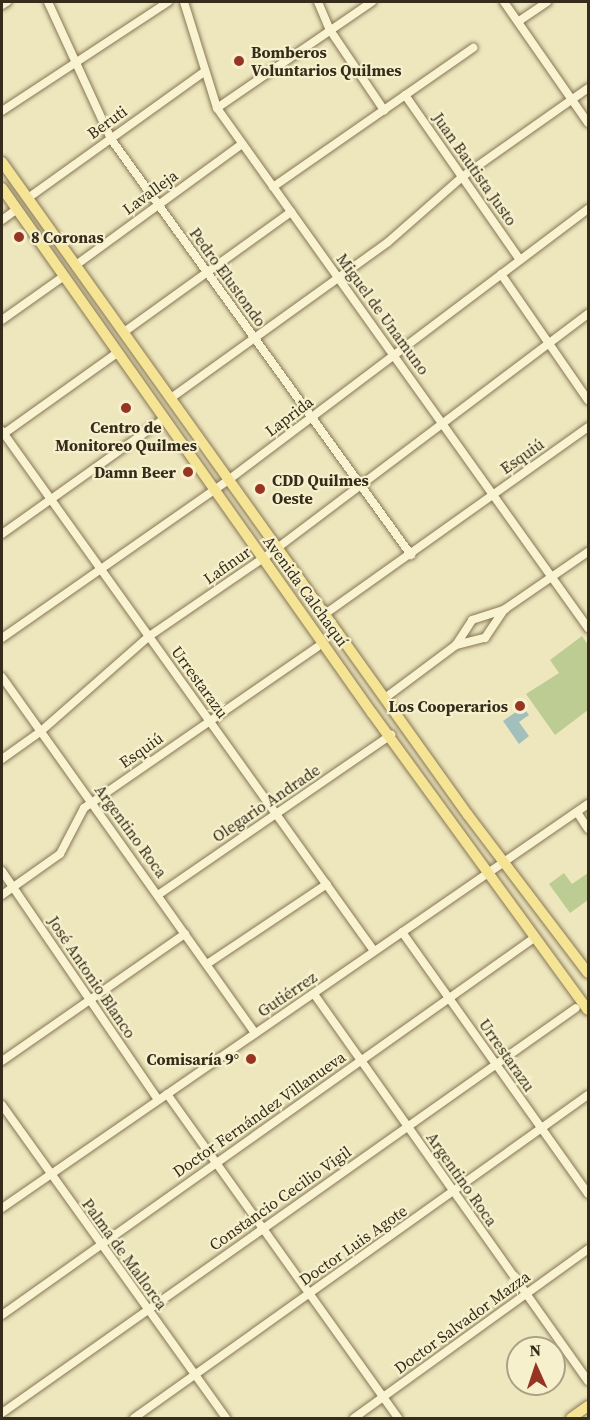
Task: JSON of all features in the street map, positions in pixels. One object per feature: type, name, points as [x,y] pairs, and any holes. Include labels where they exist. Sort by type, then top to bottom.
[{"type":"main road","name":"Avenida Calchaquí","points":[[2,162],[171,398],[227,481],[503,862],[588,973]]},
{"type":"main road","name":"Avenida Calchaquí","points":[[2,188],[214,490],[588,1010]]},
{"type":"main road","points":[[572,1419],[588,1406]]},
{"type":"street","points":[[2,5],[7,2]]},
{"type":"street","name":"Pedro Elustondo","points":[[48,2],[111,138],[310,418],[411,555]]},
{"type":"street","points":[[2,111],[75,60],[168,2]]},
{"type":"street","points":[[184,2],[194,2]]},
{"type":"street","name":"Miguel de Unamuno","points":[[184,2],[217,108],[588,628]]},
{"type":"street","points":[[318,2],[330,30],[384,110]]},
{"type":"street","points":[[217,108],[372,2]]},
{"type":"street","points":[[504,2],[588,123]]},
{"type":"street","points":[[519,21],[547,2]]},
{"type":"street","points":[[273,187],[473,48]]},
{"type":"street","name":"Beruti","points":[[28,198],[204,72]]},
{"type":"street","points":[[171,398],[388,242],[462,177],[588,88]]},
{"type":"street","name":"Juan Bautista Justo","points":[[405,95],[520,260]]},
{"type":"street","name":"Lavalleja","points":[[76,265],[242,144]]},
{"type":"street","name":"Laprida","points":[[2,638],[227,481],[588,209]]},
{"type":"street","points":[[2,220],[16,210]]},
{"type":"street","points":[[124,332],[291,212]]},
{"type":"street","points":[[501,274],[588,400]]},
{"type":"street","points":[[2,320],[64,276]]},
{"type":"street","name":"Lafinur","points":[[2,759],[40,732],[148,637],[277,548],[588,314]]},
{"type":"street","points":[[2,433],[117,353]]},
{"type":"street","points":[[2,534],[164,419]]},
{"type":"street","name":"Esquiú","points":[[325,614],[588,427]]},
{"type":"street","name":"Urrestarazu","points":[[2,433],[374,951]]},
{"type":"street","points":[[385,698],[456,645],[472,620],[505,609],[588,552]]},
{"type":"street","points":[[456,645],[485,638],[505,609]]},
{"type":"street","name":"Esquiú","points":[[2,894],[60,854],[78,815],[92,803],[317,647]]},
{"type":"street","name":"Argentino Roca","points":[[2,678],[255,1034]]},
{"type":"street","name":"Olegario Andrade","points":[[158,895],[390,735]]},
{"type":"street","name":"Gutiérrez","points":[[2,1208],[588,804]]},
{"type":"street","points":[[577,812],[588,829]]},
{"type":"street","name":"José Antonio Blanco","points":[[2,871],[158,1100]]},
{"type":"street","points":[[207,964],[327,884]]},
{"type":"street","name":"Urrestarazu","points":[[402,932],[588,1194]]},
{"type":"street","points":[[2,1061],[185,934]]},
{"type":"street","name":"Doctor Fernández Villanueva","points":[[2,1315],[534,938]]},
{"type":"street","name":"Argentino Roca","points":[[314,994],[588,1381]]},
{"type":"street","name":"Constancio Cecilio Vigil","points":[[2,1413],[576,1008]]},
{"type":"street","points":[[167,1094],[398,1419]]},
{"type":"street","name":"Doctor Luis Agote","points":[[134,1419],[588,1095]]},
{"type":"street","name":"Palma de Mallorca","points":[[2,1105],[226,1419]]},
{"type":"street","name":"Doctor Salvador Mazza","points":[[354,1419],[588,1250]]},
{"type":"green space","points":[[582,636],[588,645],[588,710],[555,735],[526,694],[559,673],[550,660]]},
{"type":"green space","points":[[564,873],[572,884],[588,873],[588,900],[570,913],[549,884]]},
{"type":"water","points":[[523,707],[529,715],[519,722],[529,736],[519,744],[503,721]]},
{"type":"place","name":"Bomberos Voluntarios Quilmes","points":[[239,61]]},
{"type":"place","name":"8 Coronas","points":[[19,237]]},
{"type":"place","name":"Centro de Monitoreo Quilmes","points":[[126,408]]},
{"type":"place","name":"Damn Beer","points":[[188,472]]},
{"type":"place","name":"CDD Quilmes Oeste","points":[[260,489]]},
{"type":"place","name":"Los Cooperarios","points":[[520,706]]},
{"type":"place","name":"Comisaría 9°","points":[[251,1059]]}]
